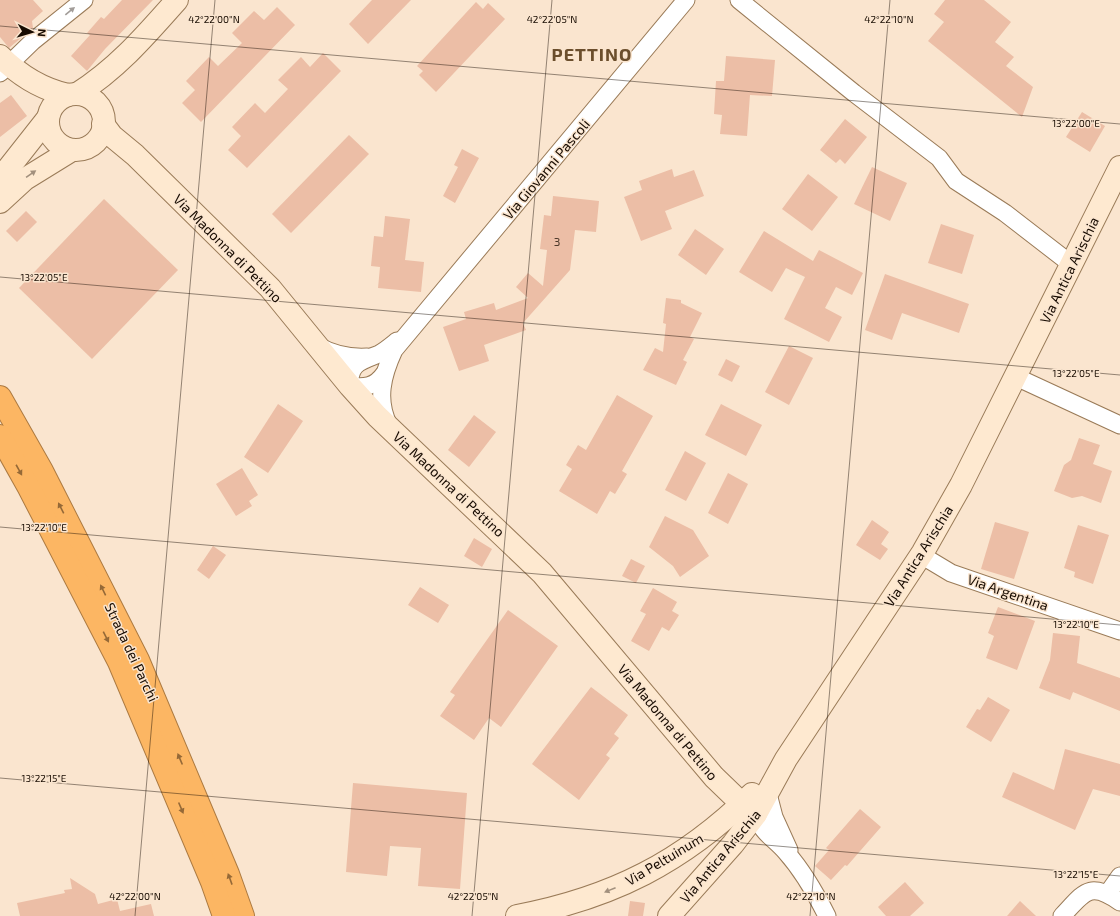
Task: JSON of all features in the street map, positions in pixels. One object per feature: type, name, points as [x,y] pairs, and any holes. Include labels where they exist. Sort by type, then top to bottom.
[{"type":"highway","name":"Strada dei Parchi","points":[[0,397],[42,471],[119,662],[212,882],[224,916]]},
{"type":"highway","name":"Strada dei Parchi","points":[[0,436],[78,560],[138,660],[228,874],[243,916]]},
{"type":"street","points":[[8,67],[84,0]]},
{"type":"street","points":[[0,196],[21,152],[48,116],[56,102],[72,95],[108,73],[128,55],[177,0]]},
{"type":"street","name":"Via Giovanni Pascoli","points":[[389,426],[382,408],[381,397],[384,374],[394,350],[403,337],[490,236],[686,0]]},
{"type":"street","points":[[739,0],[854,93],[940,158],[956,181],[1005,213],[1072,264]]},
{"type":"street","points":[[0,196],[25,179],[76,150],[87,147],[95,142],[100,135],[106,98],[111,80],[128,55]]},
{"type":"street","points":[[8,67],[41,86],[72,95],[87,96],[95,102],[103,121],[112,136],[150,170]]},
{"type":"street","points":[[8,67],[38,94],[48,116],[48,127],[53,138],[64,147],[123,156],[150,170]]},
{"type":"street","points":[[0,168],[21,152]]},
{"type":"street","name":"Via Antica Arischia","points":[[669,916],[733,844],[749,809],[768,794],[786,759],[921,556],[961,485],[1016,378],[1120,167]]},
{"type":"street","name":"Via Madonna di Pettino","points":[[150,170],[270,288],[350,386],[389,426],[542,573],[573,608],[676,734],[714,777],[749,809]]},
{"type":"street","name":"Via Giovanni Pascoli","points":[[317,345],[332,353],[344,356],[367,357],[379,354],[403,337]]},
{"type":"street","name":"Via Giovanni Pascoli","points":[[367,357],[355,366],[351,374],[350,386],[372,386],[384,374]]},
{"type":"street","points":[[1016,378],[1120,425]]},
{"type":"street","name":"Via Argentina","points":[[921,556],[951,572],[1120,630]]},
{"type":"street","name":"Via Peltuinum","points":[[517,916],[578,902],[611,890],[656,868],[749,809],[786,759]]},
{"type":"street","points":[[768,794],[777,836],[827,916]]},
{"type":"street","points":[[749,809],[762,828],[777,836]]},
{"type":"street","points":[[733,844],[748,838],[777,836]]},
{"type":"street","points":[[693,844],[702,841],[715,844],[718,852],[716,863]]},
{"type":"street","points":[[1062,916],[1086,892],[1092,890],[1114,897],[1120,876]]},
{"type":"building","points":[[0,0],[33,0],[43,11],[32,21],[33,28],[9,48],[0,37]]},
{"type":"building","points":[[122,0],[153,0],[105,49],[87,71],[71,56],[90,35],[87,33],[101,17],[104,19]]},
{"type":"building","points":[[372,0],[411,0],[368,44],[349,24]]},
{"type":"building","points":[[945,0],[984,0],[1011,22],[995,42],[1014,57],[1006,66],[1033,87],[1022,117],[928,41],[944,22],[934,14]]},
{"type":"building","points":[[476,2],[483,9],[488,3],[505,19],[436,92],[419,75],[423,71],[417,66]]},
{"type":"building","points":[[277,7],[295,25],[201,122],[182,103],[195,90],[186,81],[209,57],[218,66],[242,43],[232,33],[254,11],[264,20]]},
{"type":"building","points":[[323,53],[341,71],[247,168],[228,150],[241,136],[232,127],[255,103],[265,113],[288,89],[278,80],[301,57],[310,67]]},
{"type":"building","points":[[726,56],[775,60],[772,96],[750,95],[747,136],[720,134],[722,115],[714,114],[716,81],[724,81]]},
{"type":"building","points":[[11,95],[27,116],[0,137],[0,103]]},
{"type":"building","points":[[1082,112],[1105,126],[1090,152],[1066,137]]},
{"type":"building","points":[[845,119],[867,137],[845,164],[840,159],[836,163],[820,150]]},
{"type":"building","points":[[349,135],[369,154],[291,233],[272,214]]},
{"type":"building","points":[[462,149],[479,158],[455,203],[443,196],[458,167],[454,165]]},
{"type":"building","points":[[872,167],[907,183],[890,221],[854,204]]},
{"type":"building","points":[[672,169],[674,177],[694,170],[704,196],[665,211],[672,229],[641,241],[624,197],[642,190],[639,181]]},
{"type":"building","points":[[808,174],[838,197],[812,231],[782,209]]},
{"type":"building","points":[[553,196],[599,201],[596,232],[575,230],[570,270],[523,323],[526,330],[484,345],[489,361],[459,371],[443,327],[466,319],[464,312],[494,303],[496,310],[528,298],[516,287],[528,273],[543,286],[547,250],[540,249],[544,215],[551,216]]},
{"type":"building","points":[[104,199],[178,270],[92,359],[19,288]]},
{"type":"building","points":[[26,211],[37,222],[17,242],[6,231]]},
{"type":"building","points":[[385,216],[410,219],[405,260],[424,262],[421,292],[378,288],[380,267],[371,266],[374,236],[383,237]]},
{"type":"building","points":[[941,224],[974,235],[962,274],[928,263]]},
{"type":"building","points":[[695,229],[724,249],[706,275],[678,255]]},
{"type":"building","points":[[764,231],[813,261],[819,250],[863,273],[852,295],[836,287],[825,308],[842,317],[829,342],[784,319],[805,277],[786,268],[772,292],[739,272]]},
{"type":"building","points":[[885,274],[969,304],[959,333],[902,313],[892,340],[865,330]]},
{"type":"building","points":[[666,298],[681,300],[681,303],[702,313],[690,337],[694,339],[683,360],[687,362],[676,385],[643,370],[655,348],[663,352],[666,324],[663,323]]},
{"type":"building","points":[[789,346],[813,358],[789,405],[765,392]]},
{"type":"building","points":[[726,359],[740,366],[732,382],[718,375]]},
{"type":"building","points":[[617,395],[653,416],[622,471],[627,474],[615,494],[610,491],[597,514],[559,491],[572,469],[566,465],[578,445],[586,450]]},
{"type":"building","points":[[278,404],[303,421],[268,473],[244,457]]},
{"type":"building","points":[[721,404],[762,425],[746,456],[705,435]]},
{"type":"building","points":[[474,415],[496,432],[469,467],[448,450]]},
{"type":"building","points":[[1079,438],[1100,445],[1093,464],[1112,471],[1101,503],[1082,496],[1072,498],[1054,491],[1064,465],[1071,460]]},
{"type":"building","points":[[685,451],[706,463],[686,501],[665,490]]},
{"type":"building","points":[[242,468],[258,495],[249,501],[252,506],[236,516],[216,484]]},
{"type":"building","points":[[728,473],[748,484],[728,524],[708,513]]},
{"type":"building","points":[[665,516],[693,530],[709,556],[680,577],[673,566],[649,547]]},
{"type":"building","points":[[872,520],[889,532],[881,544],[888,549],[880,560],[856,545]]},
{"type":"building","points":[[995,522],[1029,532],[1014,579],[981,569]]},
{"type":"building","points":[[1078,525],[1109,535],[1093,584],[1074,577],[1075,572],[1064,568]]},
{"type":"building","points":[[474,538],[492,549],[482,567],[464,556]]},
{"type":"building","points":[[213,546],[226,555],[209,579],[197,570]]},
{"type":"building","points":[[631,559],[645,566],[636,583],[622,576]]},
{"type":"building","points":[[420,587],[449,605],[438,623],[408,605]]},
{"type":"building","points":[[653,588],[677,602],[672,611],[679,615],[669,631],[662,627],[649,651],[631,641],[646,614],[640,611]]},
{"type":"building","points":[[998,607],[1035,621],[1017,670],[986,658],[994,636],[988,633]]},
{"type":"building","points":[[508,610],[558,646],[501,727],[489,718],[474,740],[440,716],[455,695],[450,692]]},
{"type":"building","points":[[1053,633],[1080,636],[1077,663],[1120,678],[1120,711],[1073,692],[1070,700],[1039,688],[1050,660]]},
{"type":"building","points":[[591,687],[628,715],[614,734],[619,738],[606,755],[610,758],[579,800],[532,764]]},
{"type":"building","points":[[988,697],[1010,710],[991,742],[966,727],[977,709],[980,710]]},
{"type":"building","points":[[1065,749],[1120,764],[1120,796],[1093,789],[1075,830],[1002,797],[1013,772],[1054,790]]},
{"type":"building","points":[[353,783],[467,793],[460,889],[418,886],[421,848],[390,846],[387,876],[346,872]]},
{"type":"building","points":[[860,809],[881,827],[847,866],[845,865],[831,880],[815,866],[829,850],[826,848]]},
{"type":"building","points":[[70,878],[95,894],[98,904],[117,899],[120,911],[151,904],[154,916],[20,916],[17,903],[65,893],[64,890],[72,889]]},
{"type":"building","points":[[905,882],[924,903],[910,916],[886,916],[878,907]]},
{"type":"building","points":[[630,901],[645,903],[643,916],[628,916]]},
{"type":"building","points":[[1020,901],[1036,916],[1007,916]]},
{"type":"district","name":"PETTINO","points":[[592,54]]}]
